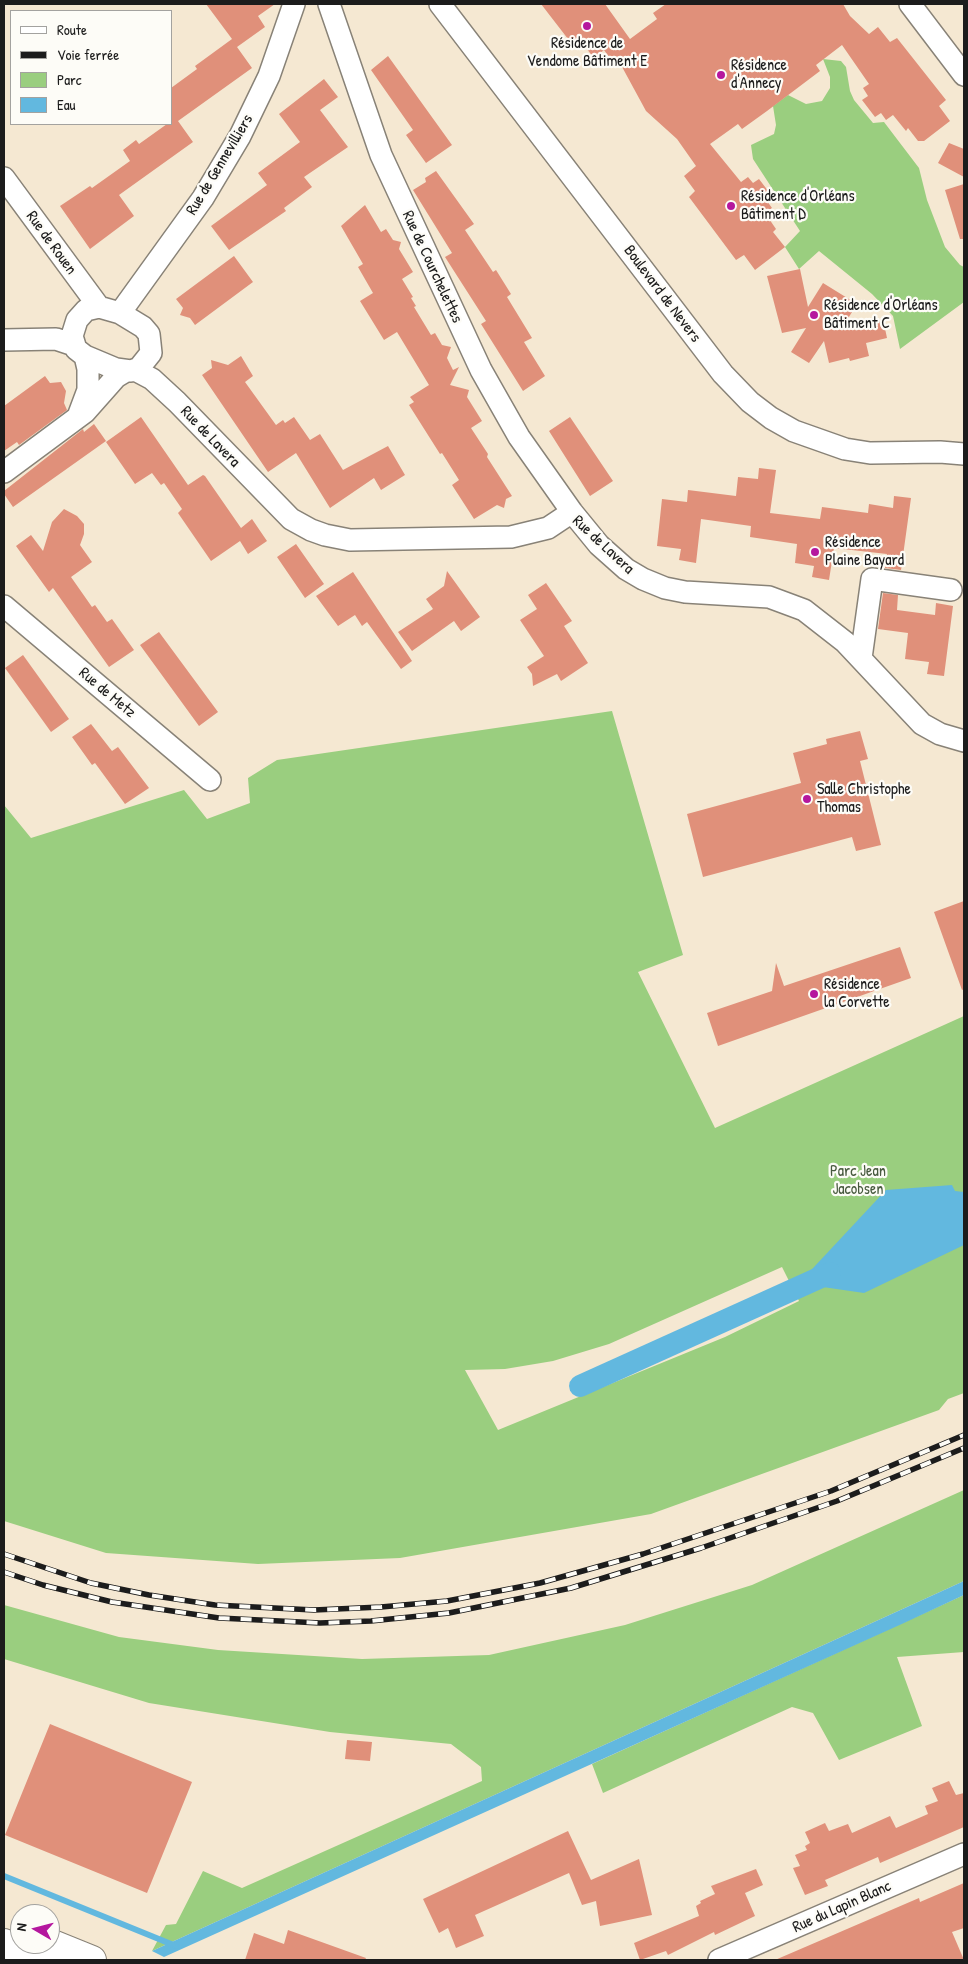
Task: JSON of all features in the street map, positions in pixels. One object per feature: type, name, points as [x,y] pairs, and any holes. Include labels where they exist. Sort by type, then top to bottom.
[{"type":"main road","points":[[4,1944],[42,1960]]},
{"type":"main road","points":[[60,1947],[92,1960]]},
{"type":"street","name":"Rue de Gennevilliers","points":[[120,313],[203,198],[240,136],[270,76],[294,4]]},
{"type":"street","name":"Rue de Courchelettes","points":[[329,4],[378,148],[462,332],[509,422],[572,512]]},
{"type":"street","name":"Boulevard de Nevers","points":[[440,4],[723,374],[750,402],[771,418],[794,431],[845,449],[870,453],[940,452],[964,454]]},
{"type":"street","points":[[910,4],[964,75]]},
{"type":"street","name":"Rue de Rouen","points":[[4,178],[99,307]]},
{"type":"street","points":[[4,472],[74,420],[97,401],[116,377],[131,370],[149,357],[152,348],[151,338],[143,327],[120,313],[99,307],[86,310],[79,316],[73,331],[89,376],[84,404],[74,420]]},
{"type":"street","points":[[4,340],[56,338],[79,351],[131,370]]},
{"type":"street","name":"Rue de Lavera","points":[[131,370],[152,379],[291,519],[311,530],[324,535],[357,540],[511,537],[548,528],[572,512],[613,559],[643,579],[685,592],[741,594],[782,601],[813,616],[834,631],[922,724],[940,734],[964,741]]},
{"type":"street","points":[[861,658],[872,579],[951,590]]},
{"type":"street","name":"Rue de Metz","points":[[4,606],[210,780]]},
{"type":"street","name":"Rue du Lapin Blanc","points":[[719,1960],[964,1854]]},
{"type":"green space","points":[[823,59],[841,61],[846,67],[850,91],[854,100],[873,123],[884,122],[919,168],[927,200],[945,247],[960,265],[964,267],[964,302],[900,349],[893,316],[872,294],[819,251],[799,269],[785,247],[800,231],[753,159],[751,145],[774,134],[776,125],[773,106],[788,95],[806,104],[822,101],[830,88],[830,77]]},
{"type":"green space","name":"Parc Jean Jacobsen","points":[[612,711],[683,955],[638,972],[715,1128],[964,1016],[964,1393],[948,1399],[939,1410],[651,1514],[400,1558],[258,1564],[106,1553],[4,1521],[4,805],[31,838],[184,790],[207,819],[250,803],[248,778],[277,760]],"holes":[[[782,1267],[799,1301],[725,1337],[498,1430],[465,1370],[505,1369],[553,1361],[609,1344]]]},
{"type":"green space","points":[[964,1490],[964,1581],[152,1951],[166,1925],[176,1924],[203,1871],[242,1888],[482,1781],[481,1767],[451,1744],[330,1732],[149,1703],[4,1659],[4,1605],[119,1637],[218,1650],[362,1659],[489,1655],[625,1625],[752,1585]]},
{"type":"green space","points":[[964,1595],[964,1652],[897,1657],[922,1726],[839,1760],[813,1713],[792,1707],[603,1793],[592,1764]]},
{"type":"water","points":[[952,1185],[955,1191],[964,1192],[964,1245],[864,1293],[809,1285],[803,1288],[800,1282],[886,1190]]},
{"type":"water","points":[[964,1581],[964,1595],[904,1623],[164,1957],[152,1951]]},
{"type":"building","points":[[206,4],[275,4],[258,16],[265,27],[237,47],[252,68],[178,121],[193,142],[119,195],[134,216],[90,249],[60,206],[90,186],[92,188],[130,161],[123,150],[136,140],[139,144],[166,125],[172,125],[172,87],[197,69],[195,66],[232,39]]},
{"type":"building","points":[[541,4],[605,4],[630,39],[657,19],[653,13],[666,4],[843,4],[850,16],[869,34],[878,27],[890,42],[897,38],[946,100],[939,106],[950,121],[924,141],[918,141],[908,128],[906,131],[893,115],[886,120],[881,113],[875,117],[862,100],[868,96],[863,88],[869,84],[842,45],[816,65],[820,71],[767,111],[742,129],[738,124],[710,144],[741,182],[748,177],[753,183],[759,179],[772,196],[767,201],[772,208],[765,213],[776,229],[773,232],[785,247],[755,270],[744,255],[736,260],[689,197],[695,191],[684,176],[696,166],[677,139],[646,111],[621,65],[619,66],[614,59],[612,61],[604,50],[594,58],[582,43],[575,48]]},
{"type":"building","points":[[388,56],[452,145],[426,163],[406,135],[413,130],[371,70]]},
{"type":"building","points":[[324,79],[338,97],[320,110],[348,147],[304,177],[312,187],[284,208],[286,211],[229,250],[211,226],[267,185],[258,173],[300,142],[279,114]]},
{"type":"building","points":[[949,143],[964,149],[964,177],[938,163]]},
{"type":"building","points":[[436,171],[474,224],[465,230],[493,272],[496,270],[511,294],[507,297],[532,338],[524,342],[545,376],[523,391],[481,324],[486,321],[445,257],[452,253],[413,190],[426,182],[425,178]]},
{"type":"building","points":[[964,184],[964,239],[960,239],[945,190]]},
{"type":"building","points":[[365,205],[381,232],[386,229],[393,240],[401,242],[399,249],[413,272],[402,279],[413,297],[411,298],[416,306],[414,307],[431,335],[435,333],[442,345],[451,347],[447,358],[453,370],[459,367],[450,385],[469,390],[467,397],[482,421],[471,428],[512,496],[506,499],[504,508],[497,505],[474,519],[452,485],[459,480],[409,405],[414,402],[410,397],[429,385],[397,332],[384,340],[360,301],[373,293],[358,267],[363,264],[341,226]]},
{"type":"building","points":[[234,256],[253,282],[195,325],[190,318],[180,315],[183,308],[176,299]]},
{"type":"building","name":"Résidence d'Orléans Bâtiment C","points":[[800,269],[808,307],[823,283],[857,304],[842,328],[883,319],[887,338],[866,343],[869,356],[850,361],[849,358],[829,363],[824,341],[809,363],[791,352],[806,328],[782,333],[767,276]]},
{"type":"building","points":[[241,356],[253,376],[245,382],[276,425],[283,420],[285,423],[294,417],[310,440],[320,434],[343,470],[388,446],[405,475],[381,490],[374,478],[330,508],[296,453],[268,472],[202,375],[212,368],[211,360],[228,365]]},
{"type":"building","points":[[45,376],[50,383],[61,382],[66,391],[64,403],[67,410],[19,445],[17,442],[4,451],[4,406]]},
{"type":"building","points":[[141,417],[188,485],[203,475],[205,476],[241,528],[252,519],[267,541],[248,554],[240,541],[211,561],[178,513],[182,509],[164,483],[161,485],[152,473],[135,484],[106,442]]},
{"type":"building","points":[[570,417],[613,481],[590,496],[549,431]]},
{"type":"building","points":[[94,424],[106,441],[13,507],[4,491],[83,429],[84,432]]},
{"type":"building","points":[[759,468],[776,470],[770,513],[820,519],[822,507],[868,513],[869,504],[893,508],[894,496],[911,498],[901,570],[885,568],[887,554],[834,548],[829,580],[812,577],[814,566],[795,563],[797,544],[750,537],[751,526],[701,519],[696,563],[679,560],[681,549],[657,546],[662,499],[687,502],[688,490],[736,496],[738,477],[758,479]]},
{"type":"building","points":[[64,509],[77,516],[84,524],[84,534],[80,545],[92,562],[71,577],[92,607],[95,605],[107,622],[112,619],[134,650],[109,667],[53,588],[49,592],[16,546],[31,535],[43,551],[52,522]]},
{"type":"building","points":[[296,544],[324,584],[305,598],[277,557]]},
{"type":"building","points":[[447,571],[480,617],[461,631],[454,621],[412,651],[398,632],[433,609],[426,599],[444,586]]},
{"type":"building","points":[[353,572],[412,661],[401,669],[367,622],[362,626],[355,615],[338,626],[316,596]]},
{"type":"building","points":[[546,583],[572,621],[564,626],[588,663],[561,681],[557,674],[533,686],[532,674],[527,667],[544,656],[520,620],[537,609],[528,595]]},
{"type":"building","points":[[883,593],[898,595],[897,610],[935,615],[936,603],[953,606],[944,676],[927,674],[929,662],[905,659],[908,633],[878,629]]},
{"type":"building","points":[[159,632],[218,712],[199,726],[140,645]]},
{"type":"building","points":[[23,655],[69,719],[51,732],[5,668]]},
{"type":"building","points":[[91,724],[112,751],[118,747],[149,788],[125,804],[95,763],[92,765],[72,737]]},
{"type":"building","name":"Salle Christophe Thomas","points":[[860,731],[868,759],[860,761],[881,845],[856,851],[852,837],[703,877],[687,814],[801,783],[793,753],[827,744],[826,739]]},
{"type":"building","points":[[964,901],[964,989],[962,990],[934,912]]},
{"type":"building","name":"Résidence la Corvette","points":[[900,947],[911,978],[718,1046],[707,1013],[772,991],[776,963],[784,986]]},
{"type":"building","points":[[50,1724],[192,1782],[147,1893],[5,1835]]},
{"type":"building","points":[[347,1740],[372,1742],[370,1761],[345,1759]]},
{"type":"building","points":[[949,1781],[956,1795],[964,1793],[964,1827],[880,1863],[878,1857],[825,1880],[828,1886],[805,1895],[793,1868],[800,1866],[795,1855],[807,1850],[805,1846],[810,1843],[805,1832],[825,1823],[829,1831],[848,1824],[852,1833],[890,1816],[896,1828],[928,1814],[925,1806],[938,1801],[932,1788]]},
{"type":"building","points":[[568,1831],[591,1880],[639,1859],[652,1915],[600,1926],[596,1901],[582,1905],[569,1873],[475,1915],[484,1936],[456,1948],[448,1928],[439,1933],[423,1899]]},
{"type":"building","points":[[756,1869],[763,1885],[745,1893],[755,1916],[715,1935],[714,1932],[668,1955],[666,1951],[640,1960],[634,1943],[699,1916],[696,1906],[701,1903],[700,1901],[715,1894],[711,1886]]},
{"type":"building","points":[[964,1883],[964,1928],[952,1932],[964,1960],[775,1960],[919,1898],[920,1902]]},
{"type":"building","points":[[288,1930],[366,1958],[365,1960],[245,1960],[254,1933],[284,1944]]},
{"type":"waterway","points":[[580,1386],[830,1273]]},
{"type":"waterway","points":[[4,1876],[176,1946]]},
{"type":"railway","points":[[4,1554],[91,1583],[149,1595],[215,1605],[314,1610],[381,1607],[447,1601],[540,1583],[643,1554],[831,1491],[964,1435]]},
{"type":"railway","points":[[4,1572],[43,1585],[112,1602],[219,1618],[320,1623],[371,1621],[449,1613],[571,1588],[701,1548],[837,1501],[964,1448]]},
{"type":"place","name":"Résidence de Vendome Bâtiment E","points":[[587,26]]},
{"type":"place","name":"Résidence d'Annecy","points":[[721,75]]},
{"type":"place","name":"Résidence d'Orléans Bâtiment D","points":[[731,206]]},
{"type":"place","name":"Résidence d'Orléans Bâtiment C","points":[[814,315]]},
{"type":"place","name":"Résidence Plaine Bayard","points":[[815,552]]},
{"type":"place","name":"Salle Christophe Thomas","points":[[807,799]]},
{"type":"place","name":"Résidence la Corvette","points":[[814,994]]}]
